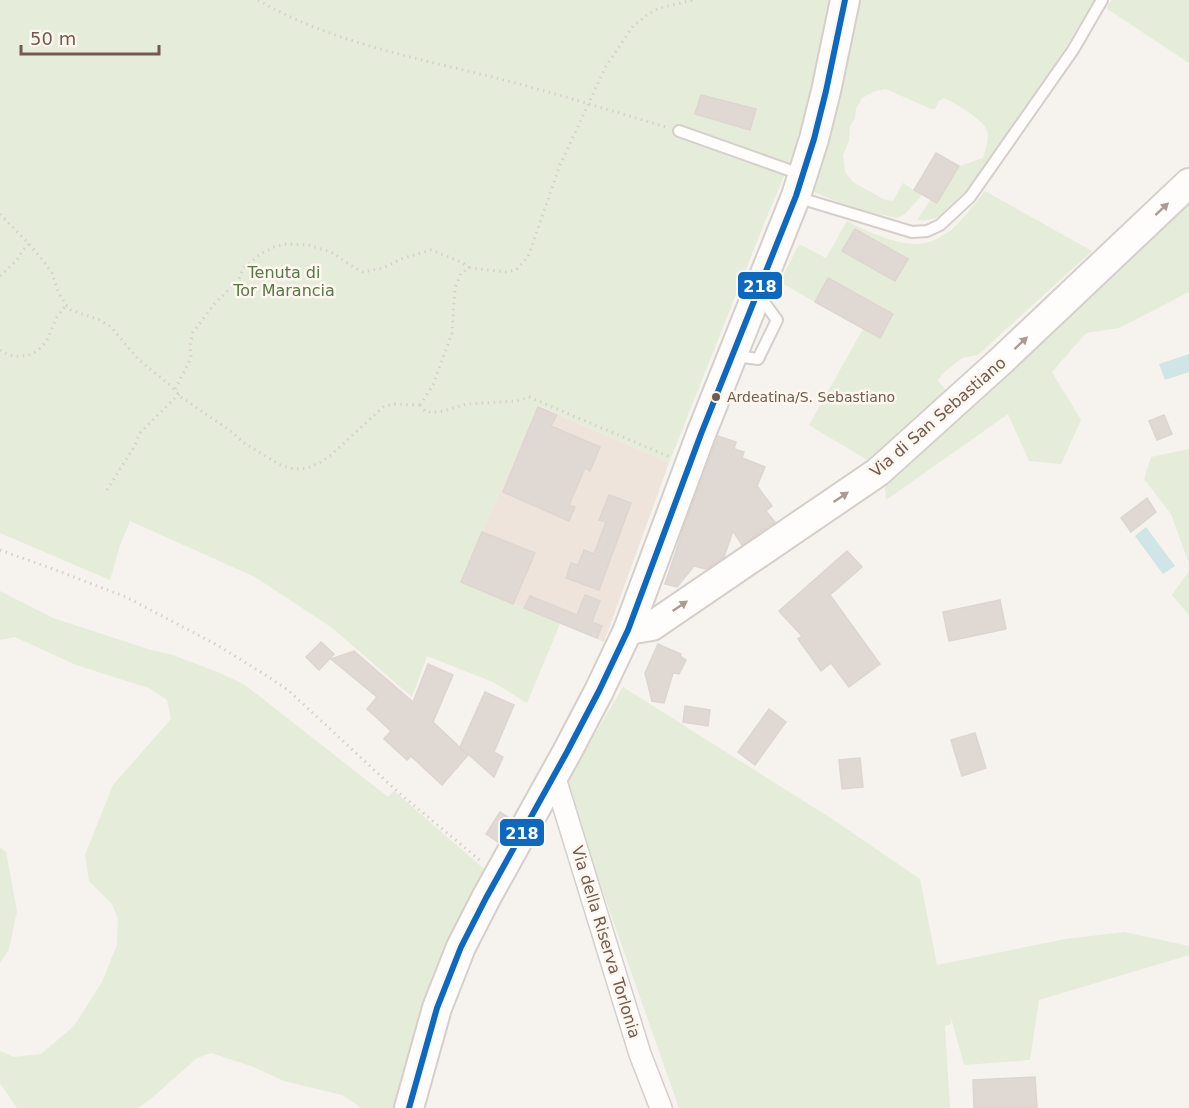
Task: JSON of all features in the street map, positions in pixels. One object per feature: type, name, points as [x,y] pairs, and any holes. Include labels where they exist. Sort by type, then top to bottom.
[{"type":"main road","points":[[409,1108],[437,1008],[465,939],[599,692],[628,630],[701,434],[800,186],[826,90],[845,0]]},
{"type":"main road","name":"Via di San Sebastiano","points":[[628,630],[652,626],[878,472],[1002,360],[1189,183]]},
{"type":"street","name":"Via della Riserva Torlonia","points":[[554,775],[640,1054],[661,1108]]},
{"type":"lane","points":[[679,131],[800,186],[912,232],[927,231],[940,225],[970,197],[1073,50],[1102,0]]},
{"type":"path","points":[[258,0],[302,21],[356,42],[516,83],[679,131]]},
{"type":"path","points":[[175,390],[191,358],[190,345],[193,332],[216,302],[238,281],[243,269],[260,254],[274,247],[284,244],[308,245],[331,252],[363,272],[383,268],[401,259],[430,250],[470,268],[507,272],[516,270],[528,257],[560,165],[606,66],[633,26],[647,15],[659,8],[694,0]]},
{"type":"path","points":[[0,214],[29,244],[52,273],[58,292],[71,310],[100,320],[111,327],[140,360],[179,394],[244,443],[282,466],[295,469],[308,468],[321,462],[383,408],[393,404],[420,405],[426,412],[440,412],[467,404],[517,401],[530,397],[670,457]]},
{"type":"path","points":[[0,276],[17,260],[29,244]]},
{"type":"path","points":[[420,405],[433,385],[452,333],[455,288],[458,279],[461,273],[470,268]]},
{"type":"path","points":[[0,350],[19,357],[31,354],[44,345],[66,305]]},
{"type":"path","points":[[107,490],[134,447],[140,433],[179,394]]},
{"type":"path","points":[[0,550],[126,597],[217,645],[264,674],[288,690],[399,793],[499,875]]},
{"type":"shaded area","points":[[1189,354],[1189,372],[1165,380],[1159,364]]},
{"type":"shaded area","points":[[537,405],[669,463],[604,642],[461,582]]},
{"type":"shaded area","points":[[1146,527],[1175,566],[1163,574],[1135,536]]},
{"type":"green space","name":"Tenuta di Tor Marancia","points":[[0,0],[833,0],[813,93],[797,145],[669,463],[538,405],[461,582],[560,624],[527,703],[493,682],[427,656],[412,697],[331,627],[255,577],[130,521],[110,580],[0,533]]},
{"type":"green space","points":[[855,0],[1094,0],[1066,47],[965,196],[938,217],[917,220],[931,199],[937,203],[959,166],[983,158],[987,140],[988,134],[982,124],[970,113],[944,98],[939,101],[935,109],[931,109],[886,89],[873,92],[862,98],[850,126],[849,141],[843,155],[845,172],[853,182],[883,199],[892,201],[903,183],[922,195],[905,214],[897,218],[856,209],[813,192]]},
{"type":"green space","points":[[1112,0],[1189,0],[1189,63],[1106,8]]},
{"type":"green space","points":[[985,191],[1092,251],[978,355],[962,358],[942,374],[938,381],[949,394],[869,461],[809,425],[863,329],[880,338],[893,314],[828,278],[815,302],[780,282],[799,244],[826,258],[847,221],[896,241],[926,243],[951,230]],"holes":[[[843,251],[907,259],[895,281]]]},
{"type":"green space","points":[[1189,195],[1189,292],[1119,328],[1086,333],[1052,372],[1081,420],[1061,464],[1029,461],[1008,414],[886,500],[884,473]]},
{"type":"green space","points":[[1189,449],[1189,564],[1171,514],[1144,479],[1151,457]]},
{"type":"green space","points":[[1189,571],[1189,615],[1172,595]]},
{"type":"green space","points":[[0,591],[53,618],[173,655],[245,685],[388,797],[394,791],[490,874],[397,1108],[359,1108],[342,1095],[284,1081],[251,1066],[211,1053],[197,1058],[138,1108],[17,1108],[0,1083],[0,1051],[14,1057],[41,1054],[74,1026],[102,982],[117,945],[118,919],[112,904],[89,881],[85,855],[113,785],[171,719],[167,700],[149,688],[76,665],[15,637],[0,640]]},
{"type":"green space","points":[[623,687],[832,819],[920,879],[937,965],[1066,939],[1124,932],[1189,946],[1189,955],[1039,1000],[1030,1060],[964,1065],[950,1014],[951,1024],[945,1026],[950,1108],[679,1108],[565,784]]},
{"type":"green space","points":[[0,848],[6,852],[17,911],[9,949],[0,963]]},
{"type":"building","points":[[701,95],[756,109],[750,130],[695,114]]},
{"type":"building","points":[[936,153],[959,166],[937,203],[914,190]]},
{"type":"building","points":[[855,229],[908,259],[895,281],[842,251]]},
{"type":"building","points":[[828,278],[893,314],[880,338],[815,302]]},
{"type":"building","points":[[538,407],[557,415],[551,426],[600,447],[590,471],[585,468],[569,505],[575,507],[569,521],[503,492]]},
{"type":"building","points":[[1164,415],[1172,434],[1157,440],[1149,421]]},
{"type":"building","points":[[718,436],[736,442],[734,449],[744,452],[742,458],[765,467],[757,486],[772,506],[766,511],[775,522],[742,545],[733,531],[724,557],[706,569],[694,566],[677,587],[665,584],[685,524]]},
{"type":"building","points":[[609,495],[631,503],[599,590],[566,578],[571,563],[578,565],[584,550],[594,554],[606,522],[599,520]]},
{"type":"building","points":[[1147,498],[1156,512],[1131,532],[1121,518]]},
{"type":"building","points":[[482,532],[535,553],[513,604],[461,582]]},
{"type":"building","points":[[847,551],[862,567],[830,595],[880,664],[849,687],[831,663],[821,671],[798,639],[802,636],[779,611]]},
{"type":"building","points":[[585,595],[600,601],[592,622],[602,626],[597,638],[524,608],[530,596],[577,615]]},
{"type":"building","points":[[1000,600],[1006,629],[949,641],[943,612]]},
{"type":"building","points":[[321,642],[334,654],[319,670],[306,657]]},
{"type":"building","points":[[658,644],[681,654],[680,656],[686,660],[679,674],[673,673],[664,703],[652,701],[645,673]]},
{"type":"building","points":[[354,651],[413,702],[428,664],[453,675],[433,722],[468,755],[442,785],[411,756],[407,760],[384,739],[391,731],[367,709],[377,697],[331,659]]},
{"type":"building","points":[[485,692],[514,705],[494,752],[503,757],[494,777],[460,747]]},
{"type":"building","points":[[685,706],[710,710],[708,726],[683,722]]},
{"type":"building","points":[[769,709],[786,722],[755,765],[738,752]]},
{"type":"building","points":[[975,733],[986,768],[962,776],[951,740]]},
{"type":"building","points":[[860,758],[863,787],[842,789],[839,760]]},
{"type":"building","points":[[500,812],[511,819],[498,842],[486,834]]},
{"type":"building","points":[[1035,1077],[1037,1108],[974,1108],[973,1080]]},
{"type":"transit line","name":"218","points":[[409,1108],[437,1008],[461,947],[567,752],[628,630],[701,434],[796,196],[814,139],[845,0]]},
{"type":"place","name":"Ardeatina/S. Sebastiano","points":[[716,397]]}]
